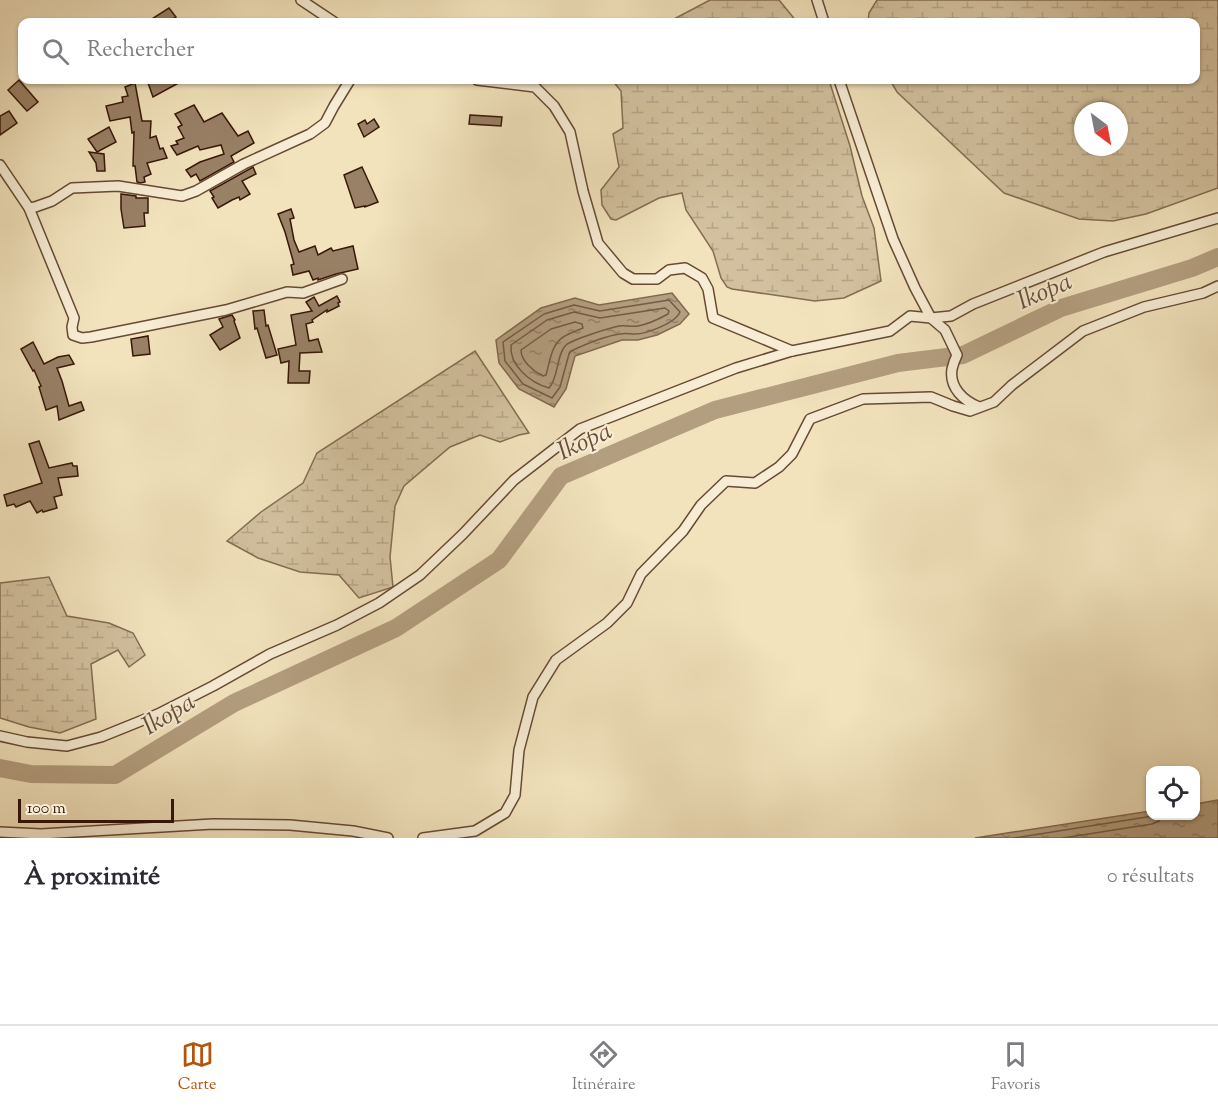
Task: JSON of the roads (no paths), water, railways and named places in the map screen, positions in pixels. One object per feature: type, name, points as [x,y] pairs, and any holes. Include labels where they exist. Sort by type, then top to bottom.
[{"type":"street","points":[[301,0],[328,18]]},
{"type":"street","points":[[817,0],[823,18]]},
{"type":"street","points":[[29,208],[52,201],[72,188],[118,186],[182,196],[196,191],[244,164],[310,134],[325,123],[347,84]]},
{"type":"street","points":[[511,84],[536,87],[554,106],[570,132],[583,191],[598,243],[623,273],[633,279],[657,279],[669,270],[686,268],[702,278],[708,289],[713,318],[792,351]]},
{"type":"street","points":[[841,84],[894,238],[915,288],[932,318],[945,330],[957,355],[951,371],[956,395],[942,402]]},
{"type":"street","points":[[0,165],[29,208],[74,318],[73,335],[82,338],[226,310],[287,292],[303,293],[342,279]]},
{"type":"street","points":[[0,736],[27,742],[67,746],[101,737],[158,714],[270,654],[337,625],[379,603],[420,575],[514,480],[580,429],[736,368],[792,351],[890,331],[910,316],[932,318],[951,315],[972,304],[1104,252],[1218,218]]},
{"type":"street","points":[[423,838],[475,831],[505,813],[515,795],[519,750],[533,697],[556,660],[607,622],[627,603],[641,574],[683,531],[700,505],[726,482],[755,483],[779,467],[792,454],[810,419],[862,399],[931,397],[970,411],[994,402],[1012,385],[1083,331],[1144,307],[1218,286]]},
{"type":"street","points":[[955,388],[967,402],[979,407]]},
{"type":"street","points":[[0,832],[41,834],[224,824],[290,825],[353,831],[388,838]]},
{"type":"water","points":[[672,293],[689,314],[680,324],[657,335],[638,340],[622,340],[575,356],[566,389],[554,407],[519,389],[499,363],[496,340],[541,308],[575,298],[599,305]]},
{"type":"water","points":[[1218,800],[1218,838],[975,838],[1146,812],[1146,820],[1200,820],[1200,803]]},
{"type":"waterway","name":"Ikopa","points":[[0,768],[31,774],[115,775],[234,703],[396,628],[499,560],[561,476],[715,410],[898,363],[963,355],[1061,308],[1192,268],[1218,257]]}]
